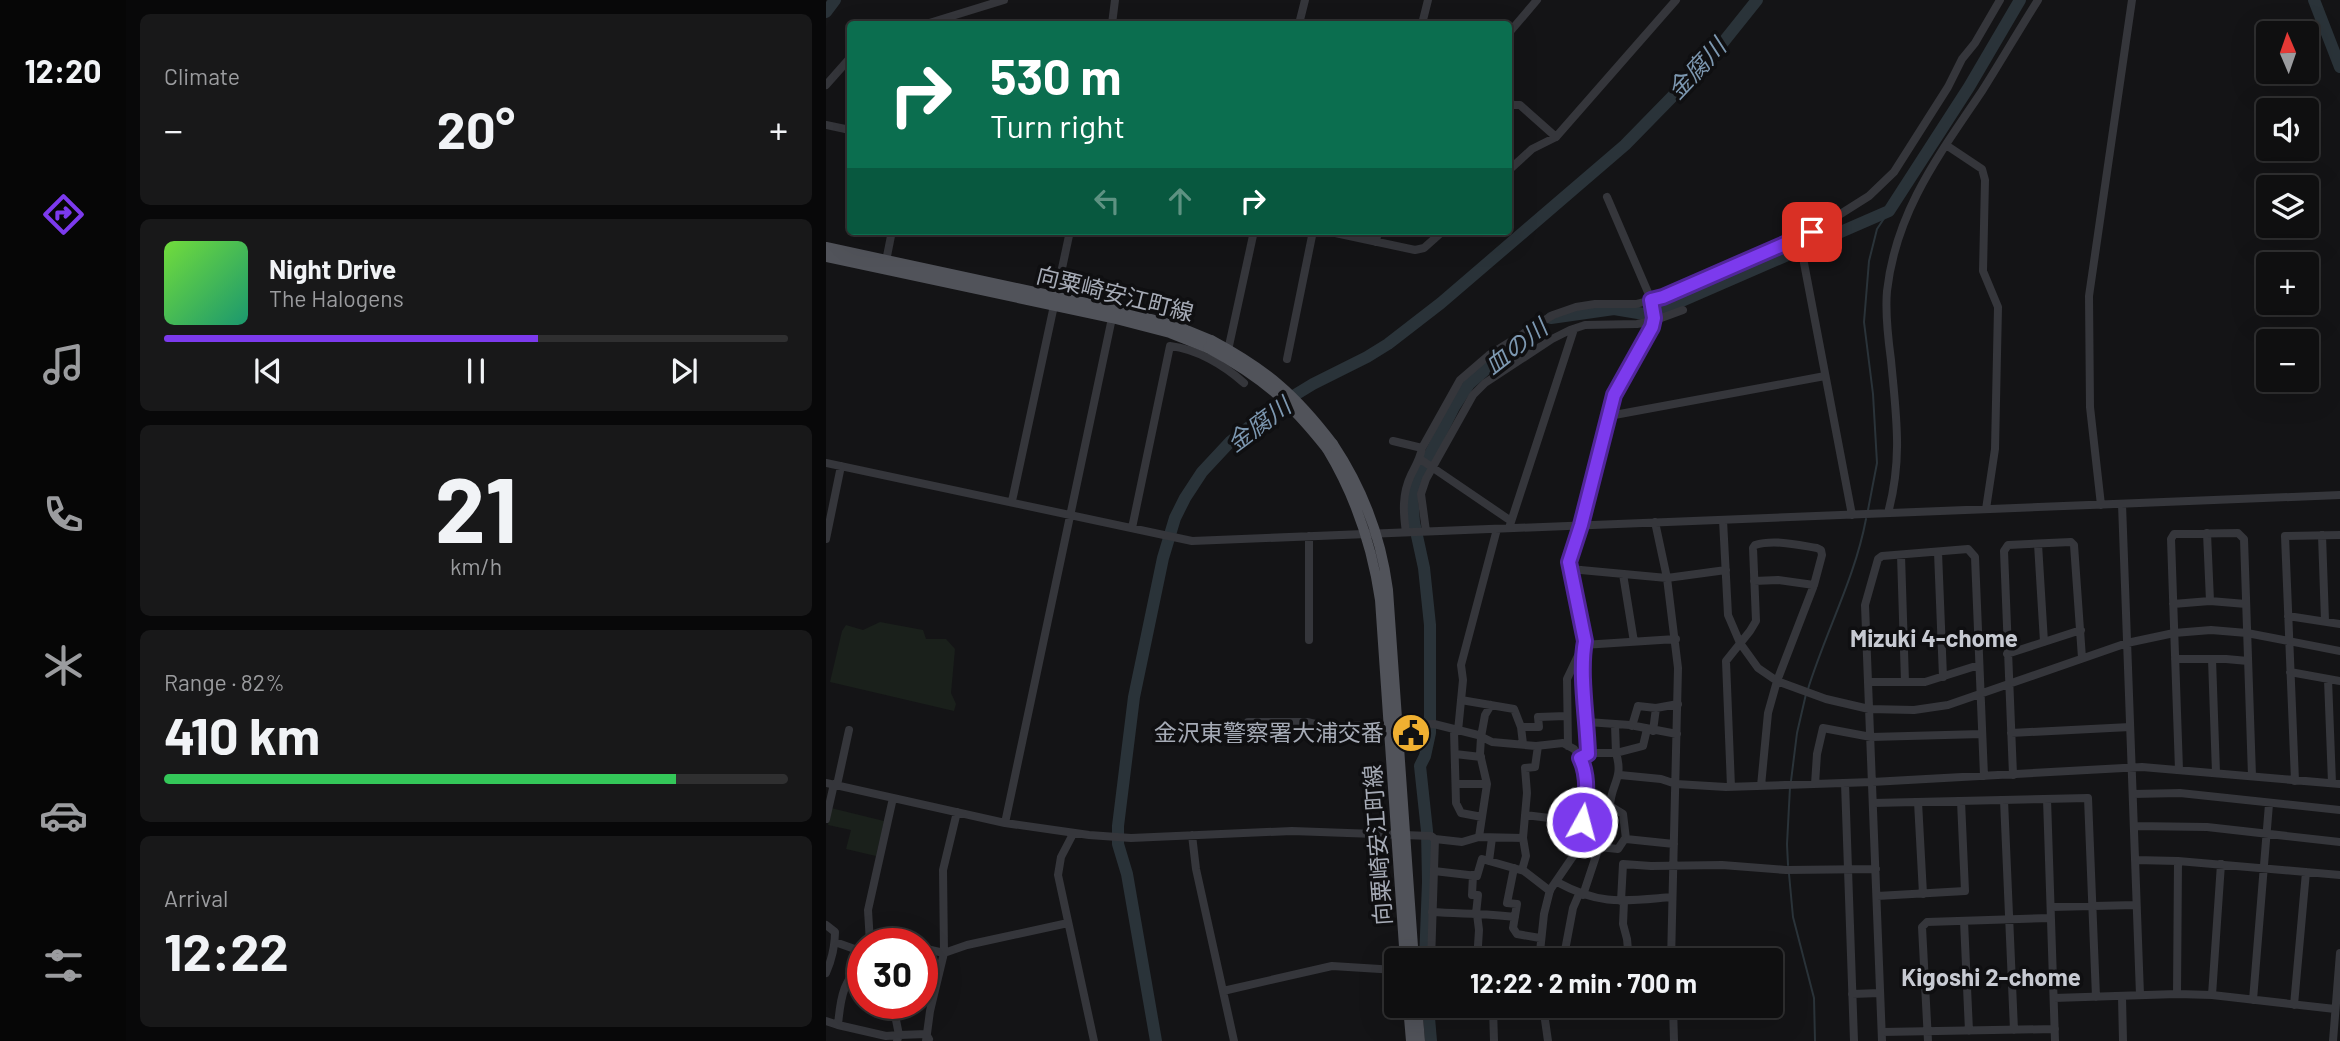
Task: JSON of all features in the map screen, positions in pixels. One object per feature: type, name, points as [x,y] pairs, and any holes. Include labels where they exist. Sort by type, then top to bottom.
[{"type":"main road","name":"向粟崎安江町線","points":[[826,247],[1055,302],[1210,344]]},
{"type":"main road","name":"向粟崎安江町線","points":[[826,257],[1159,321],[1249,361],[1307,409],[1357,484],[1388,590],[1393,725],[1413,948]]},
{"type":"main road","name":"向粟崎安江町線","points":[[1401,836],[1405,948]]},
{"type":"main road","points":[[1409,1018],[1411,1041]]},
{"type":"main road","points":[[1419,1018],[1420,1041]]},
{"type":"street","points":[[943,21],[1004,0]]},
{"type":"street","points":[[1112,21],[1116,0]]},
{"type":"street","points":[[1300,21],[1305,0]]},
{"type":"street","points":[[1424,21],[1428,0]]},
{"type":"street","points":[[1512,29],[1537,0]]},
{"type":"street","points":[[1512,167],[1532,149],[1556,137],[1676,0]]},
{"type":"street","points":[[1407,532],[1404,496],[1410,477],[1421,459],[1422,448],[1460,380],[1489,355],[1553,315],[1595,304],[1652,302],[1812,232],[1870,196],[1894,172],[2000,0]]},
{"type":"street","points":[[1888,513],[1896,486],[1898,450],[1887,293],[1901,228],[1917,193],[2038,0]]},
{"type":"street","points":[[2101,505],[2091,407],[2090,296],[2132,0]]},
{"type":"street","points":[[826,86],[847,62]]},
{"type":"street","points":[[1512,104],[1520,105],[1556,137]]},
{"type":"street","points":[[826,125],[847,129]]},
{"type":"street","points":[[1946,145],[1982,169],[1985,180],[1983,271],[1998,307],[1995,449],[1986,509]]},
{"type":"street","points":[[1540,948],[1550,891],[1576,852],[1585,812],[1585,641],[1569,562],[1614,395],[1654,320],[1652,302],[1607,197]]},
{"type":"street","points":[[886,261],[891,235]]},
{"type":"street","points":[[1012,501],[1069,235]]},
{"type":"street","points":[[1224,368],[1253,235]]},
{"type":"street","points":[[1287,359],[1312,235]]},
{"type":"street","points":[[1344,235],[1415,250],[1424,248],[1439,235]]},
{"type":"street","points":[[1376,242],[1377,235]]},
{"type":"street","points":[[1804,263],[1825,376],[1856,514]]},
{"type":"street","points":[[1425,531],[1420,494],[1473,395],[1485,383],[1552,339],[1574,329],[1585,325],[1637,324],[1683,310]]},
{"type":"street","points":[[1005,823],[1112,318]]},
{"type":"street","points":[[1510,525],[1574,329]]},
{"type":"street","points":[[1132,528],[1170,346],[1209,359],[1244,383]]},
{"type":"street","points":[[1609,416],[1825,376]]},
{"type":"street","points":[[1394,441],[1422,448]]},
{"type":"street","points":[[1421,459],[1510,525]]},
{"type":"street","points":[[826,463],[1192,541],[1372,535],[1510,525],[1723,520],[2340,495]]},
{"type":"street","points":[[826,539],[841,466]]},
{"type":"street","points":[[2122,504],[2140,995]]},
{"type":"street","points":[[1723,520],[1728,615],[1740,643],[1758,667],[1794,689],[1869,709],[1914,710],[1948,705],[2127,643],[2174,633],[2211,630],[2247,633],[2340,652]]},
{"type":"street","points":[[1655,522],[1667,578],[1678,668],[1671,948]]},
{"type":"street","points":[[1482,817],[1461,813],[1456,803],[1456,730],[1461,700],[1461,665],[1497,528]]},
{"type":"street","points":[[2207,533],[2210,601]]},
{"type":"street","points":[[2179,770],[2171,539],[2174,534],[2238,533],[2244,539],[2252,776]]},
{"type":"street","points":[[2295,781],[2285,536],[2340,535]]},
{"type":"street","points":[[1309,536],[1310,640]]},
{"type":"street","points":[[2322,536],[2325,621]]},
{"type":"street","points":[[2013,775],[2004,551],[2008,545],[2071,542],[2074,545],[2082,658]]},
{"type":"street","points":[[1731,787],[1726,661],[1756,621],[1753,548],[1755,545],[1787,544],[1821,551],[1822,555],[1815,585],[1777,681],[1768,713],[1761,786]]},
{"type":"street","points":[[2039,544],[2044,642]]},
{"type":"street","points":[[1984,776],[1975,556],[1968,549],[1882,556],[1878,559],[1866,605],[1882,1037],[1928,1037],[1969,1031],[2055,1029]]},
{"type":"street","points":[[1938,552],[1943,677]]},
{"type":"street","points":[[1901,555],[1905,682]]},
{"type":"street","points":[[1570,569],[1667,578],[1726,570]]},
{"type":"street","points":[[1623,574],[1634,642]]},
{"type":"street","points":[[1754,581],[1778,580],[1815,585]]},
{"type":"street","points":[[2173,604],[2210,601],[2246,604]]},
{"type":"street","points":[[2288,616],[2340,624]]},
{"type":"street","points":[[2007,654],[2081,630]]},
{"type":"street","points":[[1584,645],[1676,639]]},
{"type":"street","points":[[1567,746],[1567,679],[1584,645]]},
{"type":"street","points":[[2175,659],[2248,661]]},
{"type":"street","points":[[2212,659],[2217,773]]},
{"type":"street","points":[[1868,682],[1925,682],[1979,665]]},
{"type":"street","points":[[2290,672],[2340,681]]},
{"type":"street","points":[[1620,775],[1661,779],[1676,784],[1731,787],[2132,768],[2336,783],[2328,679]]},
{"type":"street","points":[[1461,700],[1514,709],[1521,727],[1523,744]]},
{"type":"street","points":[[1632,726],[1638,706],[1656,708],[1678,704]]},
{"type":"street","points":[[1479,837],[1487,784],[1481,757],[1481,737],[1485,715],[1491,705]]},
{"type":"street","points":[[1248,722],[1307,722],[1324,726],[1429,724],[1492,742],[1538,746],[1563,743],[1584,756],[1616,753],[1643,746],[1656,708]]},
{"type":"street","points":[[1521,727],[1539,727],[1538,716],[1566,716]]},
{"type":"street","points":[[1587,722],[1677,734]]},
{"type":"street","points":[[1615,725],[1620,775],[1610,796],[1609,806],[1623,814],[1626,837],[1618,849]]},
{"type":"street","points":[[2011,733],[2130,727]]},
{"type":"street","points":[[1815,784],[1817,754],[1823,728],[1871,737],[1982,734]]},
{"type":"street","points":[[826,819],[832,784],[849,730]]},
{"type":"street","points":[[1538,746],[1535,767],[1525,768],[1527,793],[1523,838],[1526,856],[1518,869],[1507,903],[1517,904],[1513,928],[1517,934],[1540,938]]},
{"type":"street","points":[[1455,754],[1481,757]]},
{"type":"street","points":[[1844,783],[1854,1041]]},
{"type":"street","points":[[832,784],[1005,823],[1073,834],[1131,838],[1292,831],[1430,837],[1462,842],[1479,837],[1523,838]]},
{"type":"street","points":[[1456,784],[1487,784]]},
{"type":"street","points":[[2133,794],[2180,793],[2340,810]]},
{"type":"street","points":[[1873,803],[2088,797],[2096,997]]},
{"type":"street","points":[[869,928],[868,910],[893,798]]},
{"type":"street","points":[[2047,799],[2056,1041]]},
{"type":"street","points":[[2004,800],[2014,1030]]},
{"type":"street","points":[[1877,896],[1965,891],[1961,801]]},
{"type":"street","points":[[1918,802],[1923,894]]},
{"type":"street","points":[[2253,1000],[2269,804]]},
{"type":"street","points":[[826,1021],[886,1036],[928,1039],[944,953],[943,870],[957,812]]},
{"type":"street","points":[[1525,815],[1582,822]]},
{"type":"street","points":[[2134,826],[2207,827],[2340,842]]},
{"type":"street","points":[[1073,834],[1061,857],[1058,875],[1094,1041]]},
{"type":"street","points":[[1192,835],[1196,869],[1234,1041]]},
{"type":"street","points":[[1430,837],[1434,871],[1431,948]]},
{"type":"street","points":[[1626,837],[1643,842],[1674,844]]},
{"type":"street","points":[[1489,861],[1492,838]]},
{"type":"street","points":[[1578,844],[1618,849]]},
{"type":"street","points":[[1565,948],[1573,908],[1581,895],[1599,847]]},
{"type":"street","points":[[1618,849],[1623,864],[1623,924],[1628,948]]},
{"type":"street","points":[[1434,871],[1477,876],[1482,859],[1518,869],[1550,891]]},
{"type":"street","points":[[2135,860],[2263,867],[2340,875]]},
{"type":"street","points":[[2177,994],[2179,861]]},
{"type":"street","points":[[1623,864],[1722,865],[1803,871],[1876,869]]},
{"type":"street","points":[[2212,995],[2221,864]]},
{"type":"street","points":[[2294,1004],[2306,872]]},
{"type":"street","points":[[1473,875],[1472,895],[1478,895],[1478,948]]},
{"type":"street","points":[[1556,881],[1581,895],[1604,900],[1672,897]]},
{"type":"street","points":[[2051,907],[2136,905]]},
{"type":"street","points":[[1432,912],[1486,912],[1515,917]]},
{"type":"street","points":[[1928,1037],[1923,926],[1927,922],[2051,918]]},
{"type":"street","points":[[1964,921],[1969,1031]]},
{"type":"street","points":[[938,952],[944,953],[967,945],[1068,923]]},
{"type":"street","points":[[826,925],[835,932],[833,958],[826,973]]},
{"type":"street","points":[[835,942],[847,947]]},
{"type":"street","points":[[2333,1041],[2340,953]]},
{"type":"street","points":[[1223,991],[1332,966],[1384,969]]},
{"type":"street","points":[[838,1025],[841,996],[847,981]]},
{"type":"street","points":[[1852,994],[1880,993]]},
{"type":"street","points":[[2054,998],[2212,995],[2335,1009]]},
{"type":"street","points":[[2122,997],[2124,1041]]},
{"type":"street","points":[[1493,1018],[1494,1041]]},
{"type":"street","points":[[1545,1018],[1548,1041]]},
{"type":"street","points":[[1673,1018],[1674,1041]]},
{"type":"street","points":[[896,1019],[898,1038]]},
{"type":"shaded area","points":[[880,622],[923,630],[926,639],[946,639],[955,649],[951,693],[956,704],[954,711],[830,682],[842,631],[846,625],[863,630]]},
{"type":"shaded area","points":[[831,808],[884,821],[876,856],[846,849],[851,830],[828,825]]},
{"type":"waterway","points":[[826,12],[835,0]]},
{"type":"waterway","name":"金腐川","points":[[1156,1041],[1127,874],[1118,844],[1118,826],[1134,697],[1163,558],[1175,518],[1185,498],[1202,472],[1230,442],[1272,409],[1388,344],[1441,303],[1625,145],[1713,55],[1757,0]]},
{"type":"waterway","name":"血の川","points":[[1551,318],[1614,309],[1644,314],[1661,310],[1889,211],[1969,87],[2020,0]]},
{"type":"waterway","points":[[2314,0],[2340,67]]},
{"type":"waterway","points":[[1868,510],[1877,463],[1873,394],[1864,322],[1869,261],[1877,229],[1889,211]]},
{"type":"waterway","name":"血の川","points":[[1425,948],[1427,831],[1420,766],[1430,733],[1430,625],[1412,494],[1454,407],[1469,384],[1530,331]]},
{"type":"waterway","points":[[1808,689],[1848,583],[1866,519]]},
{"type":"waterway","points":[[1791,781],[1797,733],[1806,694]]},
{"type":"waterway","points":[[1788,865],[1790,787]]},
{"type":"waterway","points":[[1789,874],[1793,917],[1814,998],[1815,1041]]},
{"type":"waterway","name":"血の川","points":[[1429,1018],[1431,1041]]},
{"type":"place","name":"金沢東警察署大浦交番","points":[[1411,733]]},
{"type":"district","name":"Mizuki 4-chome","points":[[1934,639]]},
{"type":"district","name":"Kigoshi 2-chome","points":[[1991,978]]},
{"type":"route","points":[[1582,822],[1586,783],[1580,758],[1588,754],[1584,707],[1585,641],[1569,562],[1614,395],[1652,327],[1654,318],[1651,300],[1812,232]]}]
